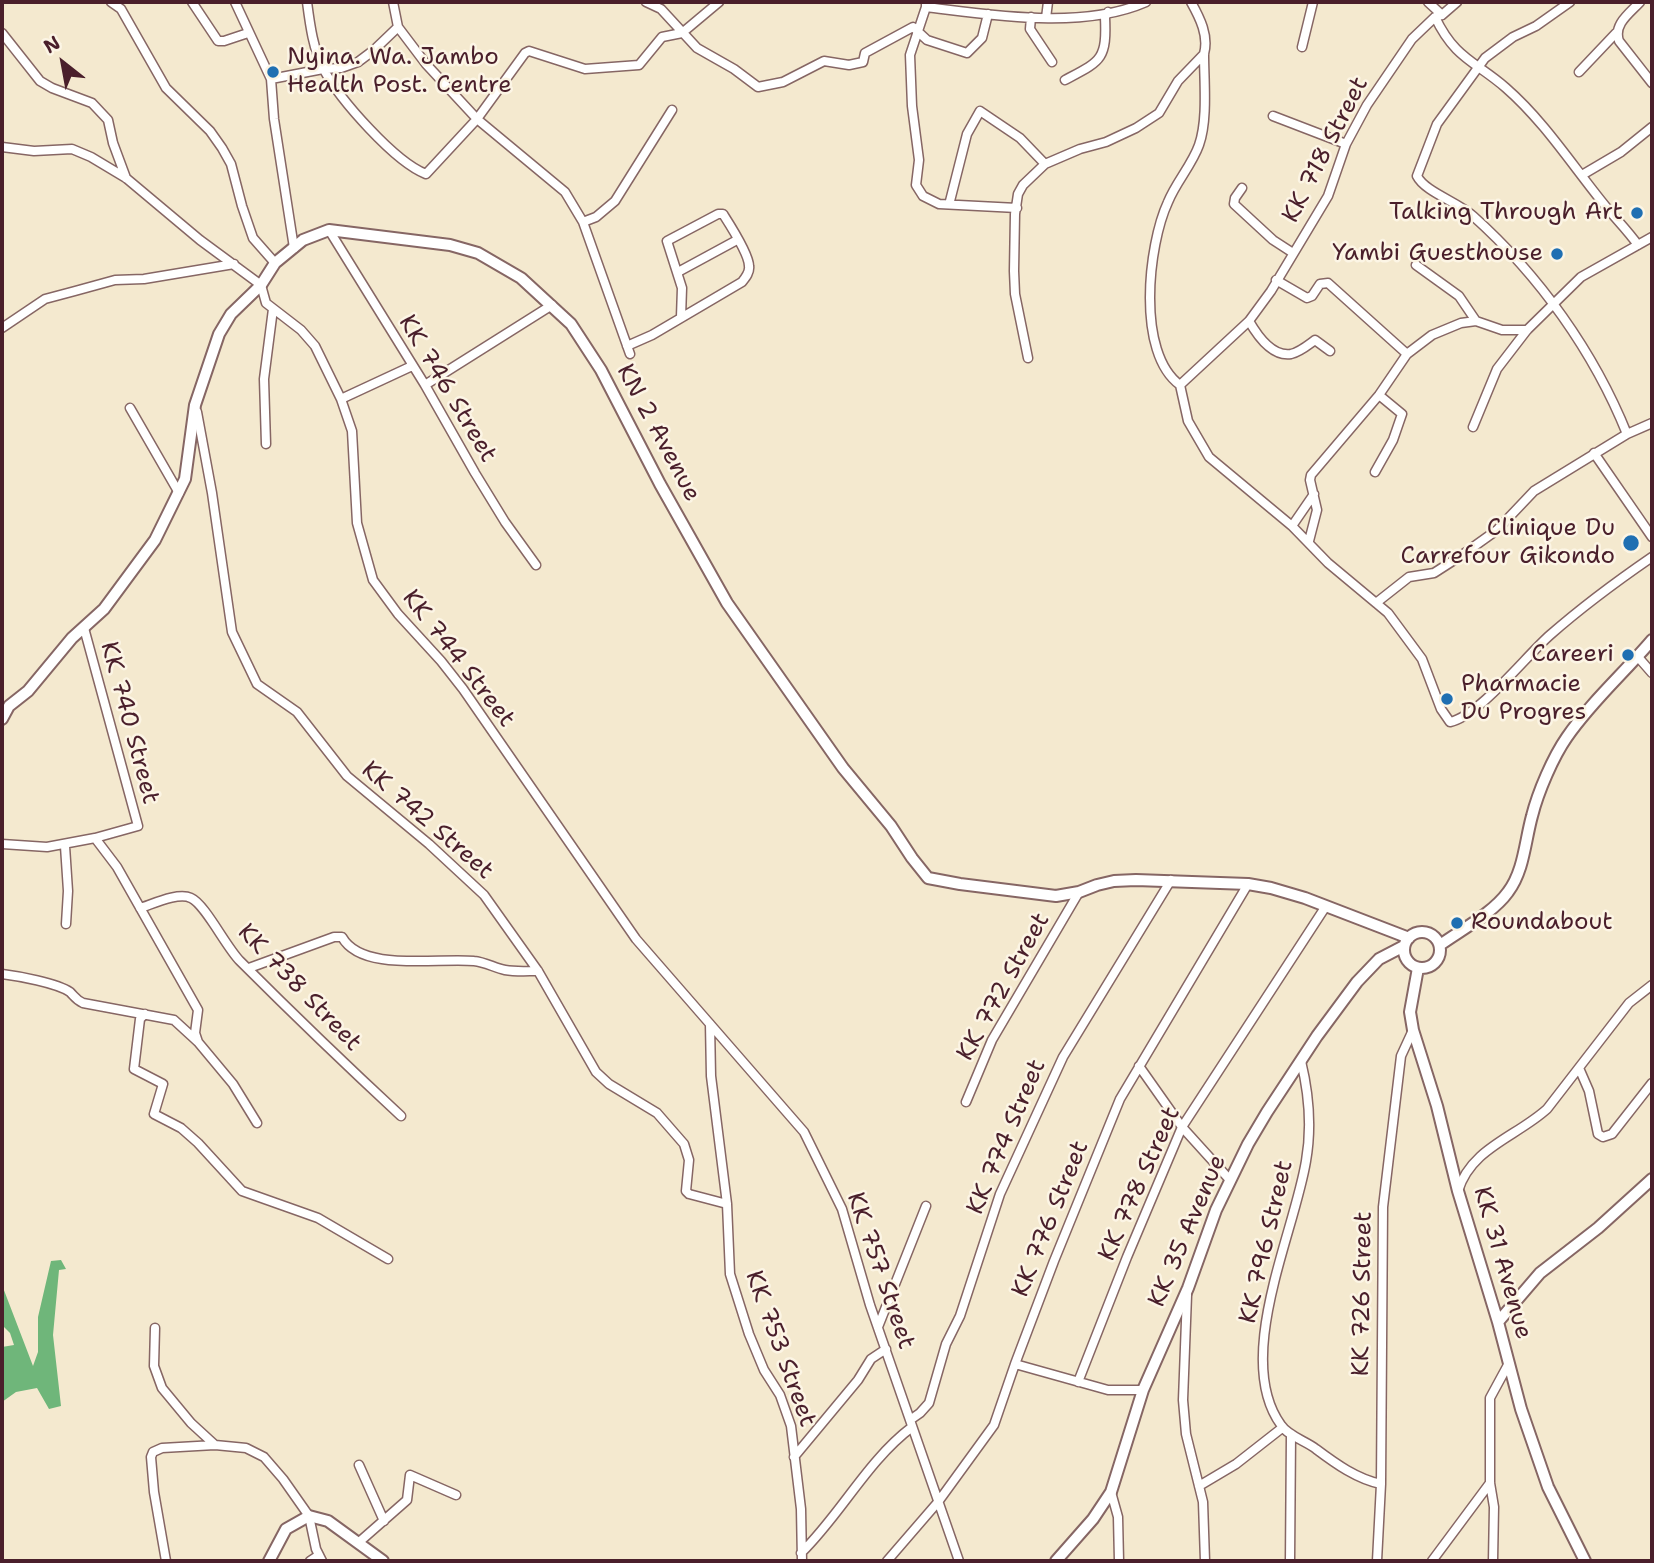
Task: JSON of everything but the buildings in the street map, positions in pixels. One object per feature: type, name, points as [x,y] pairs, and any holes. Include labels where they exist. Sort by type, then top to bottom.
[{"type":"main road","points":[[2,719],[9,706],[28,691],[72,638],[104,609],[155,540],[185,479],[195,405],[219,334],[231,314],[261,285],[275,263],[316,233],[329,230]]},
{"type":"main road","name":"KN 2 Avenue","points":[[329,230],[450,245],[478,253],[521,278],[571,324],[601,370],[660,484],[727,603],[844,768],[928,877],[1055,896],[1114,881],[1171,880],[1248,884],[1271,888],[1326,906],[1406,942]]},
{"type":"main road","points":[[1440,945],[1493,907],[1508,892],[1522,859],[1532,814],[1566,738],[1652,640]]},
{"type":"main road","points":[[1426,932],[1435,937],[1440,945],[1436,963],[1427,968],[1418,968],[1406,960],[1406,942],[1417,933],[1426,932]]},
{"type":"main road","name":"KK 35 Avenue","points":[[1055,1561],[1093,1519],[1111,1492],[1143,1390],[1188,1289],[1230,1180],[1266,1112],[1367,971],[1406,942]]},
{"type":"main road","name":"KK 31 Avenue","points":[[1418,968],[1410,1012],[1413,1030],[1433,1093],[1458,1191],[1521,1409],[1548,1487],[1585,1561]]},
{"type":"main road","points":[[1498,1322],[1541,1273],[1598,1228],[1652,1179]]},
{"type":"main road","points":[[269,1561],[286,1529],[309,1517],[328,1521],[383,1561]]},
{"type":"street","points":[[111,2],[121,9],[166,88],[210,131],[222,148],[231,164],[253,238],[275,263]]},
{"type":"street","points":[[192,2],[218,41],[248,33]]},
{"type":"street","points":[[235,2],[271,79],[274,119],[294,248]]},
{"type":"street","points":[[307,2],[312,40],[323,69],[354,110],[399,158],[426,174],[477,119],[525,53],[529,51],[585,69],[631,66],[644,61],[662,37],[682,33],[719,2]]},
{"type":"street","points":[[393,2],[398,27],[426,64],[477,119],[565,192],[583,222],[628,350],[746,277],[750,267],[725,217],[721,213],[669,239],[666,244],[678,272],[683,301],[681,317]]},
{"type":"street","points":[[646,2],[661,9],[697,48],[734,69],[758,87],[765,87],[816,68],[824,61],[849,65],[863,62],[865,53],[913,27],[928,40],[967,53],[982,38],[989,14]]},
{"type":"street","points":[[1046,18],[1048,2]]},
{"type":"street","points":[[1017,208],[939,204],[923,195],[916,185],[919,160],[912,106],[910,55],[926,5],[989,14],[1046,18],[1085,16],[1146,2]]},
{"type":"street","points":[[1191,2],[1203,28],[1206,44],[1203,130],[1198,148],[1168,201],[1157,231],[1150,294],[1151,321],[1158,356],[1180,385],[1188,421],[1209,457],[1309,541],[1328,563],[1376,603],[1402,630],[1422,659],[1441,709],[1450,722],[1469,713],[1498,688],[1549,635],[1652,556]]},
{"type":"street","points":[[1302,47],[1313,2]]},
{"type":"street","points":[[1428,2],[1438,16],[1451,45],[1464,58],[1505,87],[1582,175],[1637,245]]},
{"type":"street","name":"KK 718 Street","points":[[1180,385],[1249,321],[1271,291],[1328,196],[1346,144],[1367,105],[1412,39],[1457,2]]},
{"type":"street","points":[[1570,2],[1536,26],[1513,37],[1485,58],[1437,124],[1418,171],[1418,179],[1474,216],[1506,248],[1553,305],[1584,349],[1627,434]]},
{"type":"street","points":[[1579,72],[1616,33],[1619,25],[1640,2]]},
{"type":"street","points":[[1065,80],[1098,62],[1102,56],[1105,17],[1108,12]]},
{"type":"street","points":[[1031,17],[1030,29],[1052,62]]},
{"type":"street","points":[[271,79],[341,68],[358,62],[398,27]]},
{"type":"street","points":[[2,33],[40,81],[92,103],[108,120],[113,143],[126,177]]},
{"type":"street","points":[[1616,33],[1619,41],[1652,83]]},
{"type":"street","points":[[1028,358],[1015,294],[1015,214],[1018,194],[1023,185],[1045,163],[1106,142],[1136,128],[1159,113],[1178,82],[1204,54]]},
{"type":"street","points":[[583,222],[596,217],[615,201],[672,110]]},
{"type":"street","points":[[950,201],[967,134],[980,111],[1020,138],[1045,163]]},
{"type":"street","points":[[1273,116],[1346,144]]},
{"type":"street","points":[[1582,175],[1621,152],[1652,128]]},
{"type":"street","points":[[2,147],[34,151],[72,149],[91,157],[126,177],[200,240],[261,285]]},
{"type":"street","points":[[1242,188],[1234,204],[1273,240],[1293,253]]},
{"type":"street","name":"KK 746 Street","points":[[329,230],[425,385],[475,474],[536,565]]},
{"type":"street","points":[[1473,427],[1497,369],[1527,330],[1581,277],[1652,237]]},
{"type":"street","points":[[678,272],[737,240]]},
{"type":"street","points":[[2,328],[45,299],[115,280],[144,279],[234,264]]},
{"type":"street","points":[[1416,265],[1459,296],[1476,321]]},
{"type":"street","points":[[1276,280],[1307,298],[1312,296],[1320,284],[1328,284],[1408,354]]},
{"type":"street","name":"KK 744 Street","points":[[261,285],[266,303],[301,330],[315,346],[341,398],[353,441],[357,523],[373,580],[398,614],[463,689],[636,939],[710,1024]]},
{"type":"street","points":[[425,385],[552,305]]},
{"type":"street","points":[[266,444],[264,379],[273,309]]},
{"type":"street","points":[[1249,321],[1268,346],[1281,353],[1299,351],[1315,340],[1330,351]]},
{"type":"street","points":[[1309,541],[1317,510],[1311,475],[1379,395],[1408,354],[1440,331],[1461,323],[1476,321],[1502,330],[1527,330]]},
{"type":"street","points":[[341,398],[412,366]]},
{"type":"street","points":[[1376,472],[1393,440],[1402,414],[1379,395]]},
{"type":"street","name":"KK 742 Street","points":[[195,405],[212,493],[232,632],[257,684],[297,712],[347,776],[429,844],[484,895],[538,971],[596,1072],[609,1084],[657,1113],[684,1144],[689,1160],[686,1191],[727,1204]]},
{"type":"street","points":[[130,408],[179,494]]},
{"type":"street","points":[[1376,603],[1409,577],[1434,573],[1462,555],[1497,530],[1534,491],[1594,453],[1652,423]]},
{"type":"street","points":[[1594,453],[1652,537]]},
{"type":"street","points":[[1292,526],[1314,494]]},
{"type":"street","name":"KK 740 Street","points":[[84,628],[138,826],[95,838]]},
{"type":"street","points":[[1638,657],[1652,673]]},
{"type":"street","points":[[2,844],[65,846],[95,838],[117,867],[198,1010],[195,1033],[198,1042]]},
{"type":"street","points":[[65,846],[68,891],[66,924]]},
{"type":"street","name":"KK 774 Street","points":[[801,1557],[885,1450],[929,1404],[946,1344],[960,1316],[1000,1194],[1057,1068],[1171,880]]},
{"type":"street","name":"KK 776 Street","points":[[887,1561],[938,1502],[994,1425],[1014,1364],[1120,1099],[1248,884]]},
{"type":"street","name":"KK 772 Street","points":[[966,1102],[992,1040],[1079,892]]},
{"type":"street","name":"KK 738 Street","points":[[140,908],[184,896],[193,898],[240,961],[401,1116]]},
{"type":"street","name":"KK 778 Street","points":[[1078,1382],[1182,1127],[1326,906]]},
{"type":"street","points":[[249,968],[334,937],[342,937],[347,947],[357,952],[401,962],[474,961],[508,971],[538,971]]},
{"type":"street","points":[[2,974],[30,978],[54,986],[69,992],[83,1003],[174,1020],[198,1042],[233,1084],[257,1123]]},
{"type":"street","points":[[1458,1191],[1466,1171],[1486,1151],[1534,1121],[1547,1109],[1629,1003],[1652,985]]},
{"type":"street","points":[[145,1014],[140,1019],[134,1069],[163,1084],[154,1114],[181,1128],[242,1191],[318,1218],[388,1259]]},
{"type":"street","name":"KK 753 Street","points":[[710,1024],[711,1076],[727,1204],[730,1274],[749,1335],[787,1413],[801,1509],[801,1557]]},
{"type":"street","name":"KK 757 Street","points":[[710,1024],[804,1132],[842,1209],[878,1326],[960,1561]]},
{"type":"street","name":"KK 726 Street","points":[[1377,1561],[1381,1484],[1383,1207],[1401,1056],[1413,1030]]},
{"type":"street","name":"KK 796 Street","points":[[1282,1428],[1266,1393],[1263,1363],[1269,1310],[1306,1161],[1309,1094],[1301,1061]]},
{"type":"street","points":[[1139,1066],[1182,1127],[1230,1180]]},
{"type":"street","points":[[1579,1068],[1588,1091],[1598,1134],[1603,1137],[1612,1134],[1652,1083]]},
{"type":"street","points":[[878,1326],[926,1206]]},
{"type":"street","points":[[1188,1289],[1183,1400],[1186,1434],[1203,1502],[1205,1561]]},
{"type":"street","points":[[155,1328],[154,1366],[158,1381],[191,1423],[215,1444]]},
{"type":"street","points":[[794,1457],[858,1380],[871,1359],[886,1349]]},
{"type":"street","points":[[1493,1561],[1490,1398],[1509,1363]]},
{"type":"street","points":[[1014,1364],[1108,1390],[1143,1390]]},
{"type":"street","points":[[1199,1486],[1236,1464],[1282,1428],[1344,1468],[1367,1481],[1381,1484]]},
{"type":"street","points":[[1290,1561],[1291,1434]]},
{"type":"street","points":[[166,1561],[154,1492],[151,1457],[153,1452],[162,1448],[215,1444],[246,1448],[264,1457],[283,1479],[309,1517],[321,1558],[310,1561]]},
{"type":"street","points":[[359,1465],[384,1521]]},
{"type":"street","points":[[358,1543],[407,1500],[410,1475],[456,1495]]},
{"type":"street","points":[[1432,1561],[1490,1483]]},
{"type":"street","points":[[1111,1492],[1118,1517],[1119,1561]]},
{"type":"green space","points":[[61,1260],[66,1269],[59,1270],[53,1335],[61,1406],[49,1409],[37,1388],[16,1392],[2,1402],[2,1347],[14,1345],[10,1333],[2,1325],[2,1285],[33,1366],[38,1352],[38,1317],[51,1261]]},
{"type":"place","name":"Nyina. Wa. Jambo Health Post. Centre","points":[[273,72]]},
{"type":"place","name":"Talking Through Art","points":[[1637,213]]},
{"type":"place","name":"Yambi Guesthouse","points":[[1557,254]]},
{"type":"place","name":"Clinique Du Carrefour Gikondo","points":[[1631,543]]},
{"type":"place","name":"Careeri","points":[[1628,655]]},
{"type":"place","name":"Pharmacie Du Progres","points":[[1447,699]]},
{"type":"place","name":"Roundabout","points":[[1457,923]]}]
